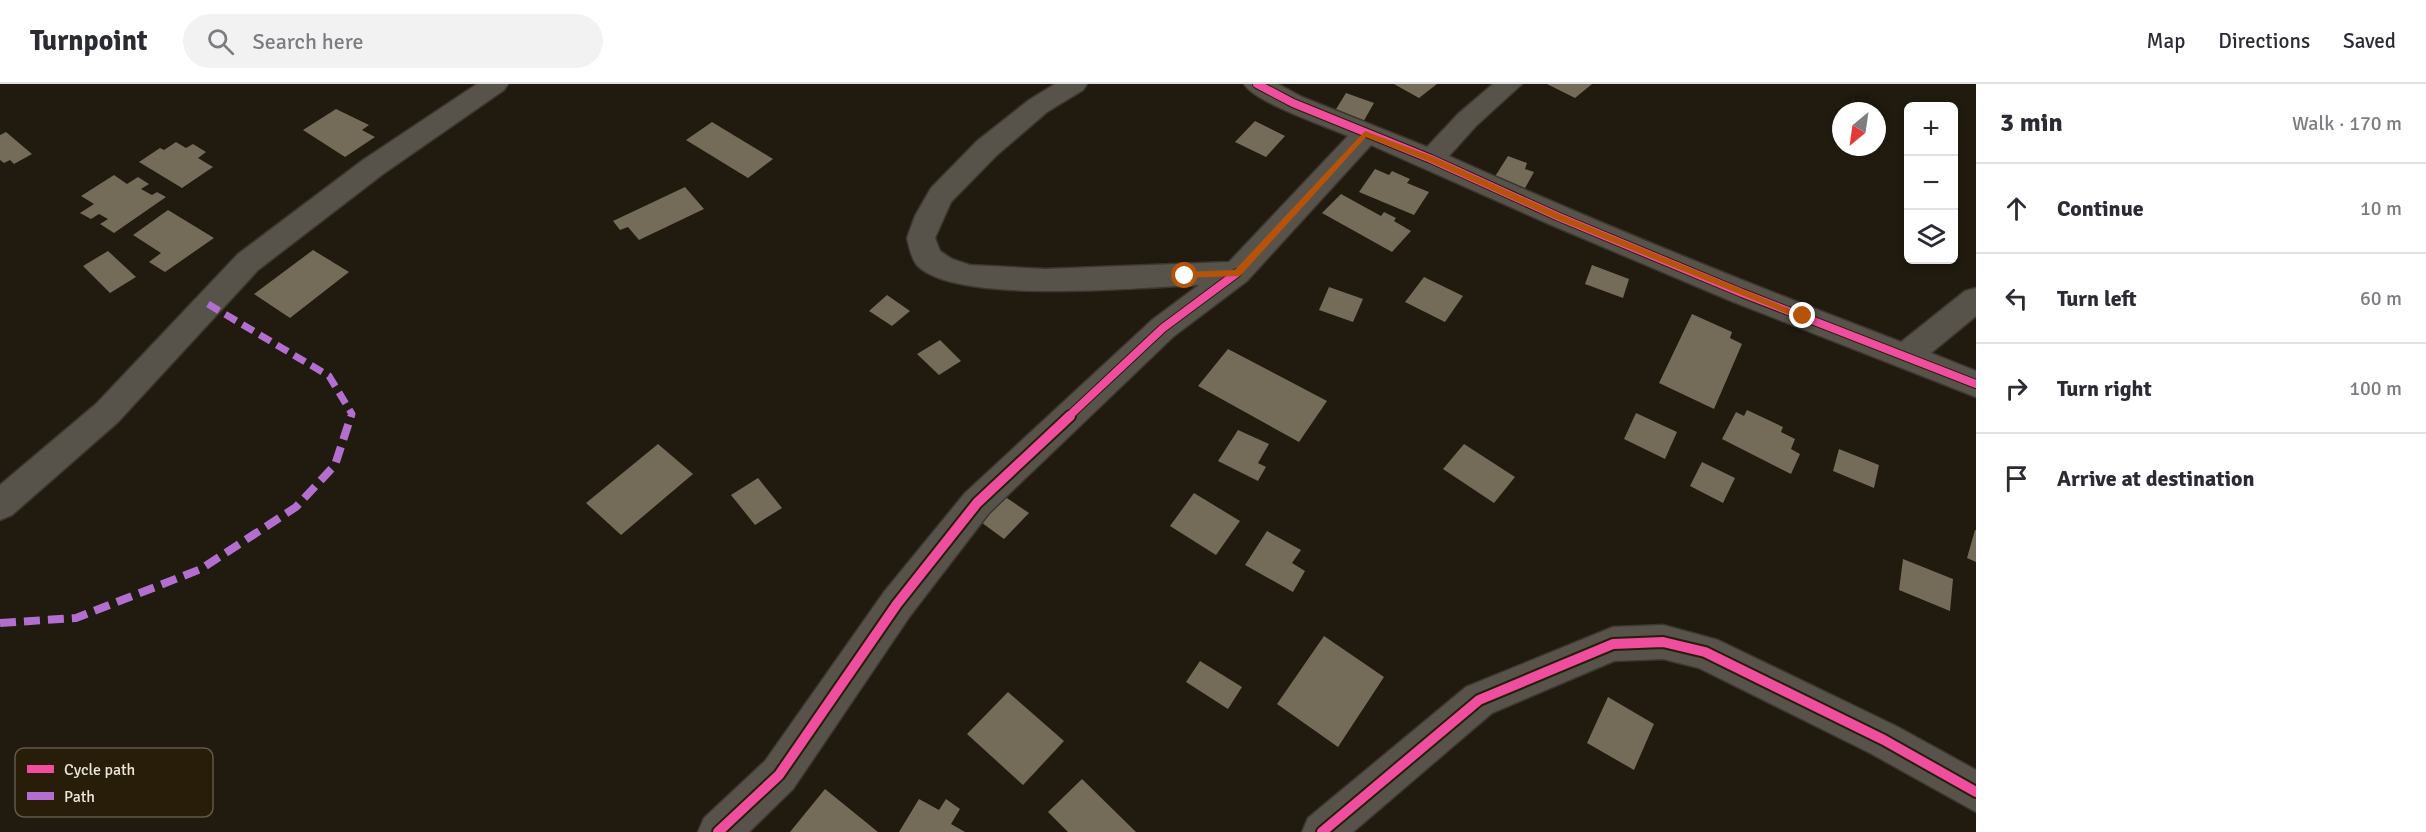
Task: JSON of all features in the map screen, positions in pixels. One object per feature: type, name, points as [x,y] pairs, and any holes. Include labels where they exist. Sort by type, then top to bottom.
[{"type":"street","points":[[0,505],[108,413],[159,355],[248,262],[373,168],[495,84]]},
{"type":"street","points":[[1074,84],[1038,106],[987,148],[941,195],[928,216],[921,238],[927,257],[942,267],[969,276],[1002,278],[1045,280],[1237,273]]},
{"type":"street","points":[[1257,84],[1293,103],[1431,159],[1601,234],[1976,384]]},
{"type":"street","points":[[1431,159],[1467,120],[1509,84]]},
{"type":"street","points":[[718,832],[743,811],[778,775],[897,604],[977,503],[1052,429],[1163,328],[1237,273],[1365,134]]},
{"type":"street","points":[[1906,356],[1976,299]]},
{"type":"street","points":[[1322,832],[1479,700],[1613,644],[1663,642],[1705,652],[1884,740],[1976,792]]},
{"type":"building","points":[[1394,84],[1437,84],[1419,98]]},
{"type":"building","points":[[1547,84],[1592,84],[1575,98]]},
{"type":"building","points":[[1346,93],[1374,103],[1362,124],[1333,114]]},
{"type":"building","points":[[336,109],[369,125],[362,130],[375,137],[345,157],[303,130]]},
{"type":"building","points":[[1255,121],[1285,136],[1266,157],[1235,142]]},
{"type":"building","points":[[712,122],[773,159],[748,178],[686,140]]},
{"type":"building","points":[[6,132],[32,154],[14,164],[10,160],[4,163],[0,160],[0,135]]},
{"type":"building","points":[[176,142],[186,148],[193,144],[206,152],[198,158],[213,167],[182,188],[139,162],[160,148],[164,150]]},
{"type":"building","points":[[1508,156],[1527,163],[1525,169],[1534,172],[1524,190],[1494,178]]},
{"type":"building","points":[[1375,169],[1389,175],[1392,171],[1410,179],[1407,183],[1429,192],[1414,215],[1359,192]]},
{"type":"building","points":[[114,175],[127,184],[138,177],[149,184],[141,189],[152,195],[157,192],[166,197],[114,233],[100,224],[108,219],[99,214],[91,219],[80,213],[94,204],[81,196]]},
{"type":"building","points":[[685,187],[704,209],[639,240],[628,227],[620,230],[613,221]]},
{"type":"building","points":[[1341,194],[1381,216],[1384,212],[1396,218],[1394,221],[1411,231],[1392,252],[1322,213]]},
{"type":"building","points":[[168,210],[214,238],[165,272],[149,262],[161,253],[133,235]]},
{"type":"building","points":[[313,250],[349,272],[290,318],[254,294]]},
{"type":"building","points":[[108,251],[136,277],[110,293],[83,266]]},
{"type":"building","points":[[1592,265],[1629,279],[1623,298],[1585,284]]},
{"type":"building","points":[[1424,277],[1463,296],[1445,322],[1405,302]]},
{"type":"building","points":[[1329,287],[1363,299],[1353,322],[1319,310]]},
{"type":"building","points":[[887,295],[910,311],[892,326],[869,311]]},
{"type":"building","points":[[1692,314],[1732,332],[1730,338],[1742,344],[1714,409],[1659,383]]},
{"type":"building","points":[[940,340],[961,361],[939,375],[917,354]]},
{"type":"building","points":[[1228,349],[1327,401],[1299,442],[1198,386]]},
{"type":"building","points":[[1747,410],[1783,427],[1781,432],[1795,439],[1791,449],[1800,454],[1791,474],[1722,439],[1736,412],[1744,416]]},
{"type":"building","points":[[1636,413],[1677,432],[1665,459],[1624,439]]},
{"type":"building","points":[[1238,430],[1269,444],[1258,463],[1266,467],[1258,481],[1218,461]]},
{"type":"building","points":[[658,444],[693,474],[621,535],[586,503]]},
{"type":"building","points":[[1464,444],[1515,477],[1494,503],[1443,469]]},
{"type":"building","points":[[1839,449],[1879,465],[1874,488],[1833,471]]},
{"type":"building","points":[[1702,462],[1735,478],[1723,503],[1690,486]]},
{"type":"building","points":[[758,478],[782,508],[755,525],[731,495]]},
{"type":"building","points":[[998,492],[1029,513],[1004,539],[974,517]]},
{"type":"building","points":[[1194,493],[1240,521],[1216,555],[1170,526]]},
{"type":"building","points":[[1976,530],[1976,562],[1967,558]]},
{"type":"building","points":[[1267,531],[1301,550],[1292,563],[1305,571],[1293,592],[1245,565]]},
{"type":"building","points":[[1903,559],[1953,579],[1950,611],[1899,590]]},
{"type":"building","points":[[1324,636],[1384,677],[1338,747],[1277,704]]},
{"type":"building","points":[[1200,661],[1242,687],[1228,709],[1186,682]]},
{"type":"building","points":[[1008,692],[1064,741],[1023,785],[967,734]]},
{"type":"building","points":[[1608,697],[1654,724],[1634,770],[1587,743]]},
{"type":"building","points":[[1082,779],[1136,832],[1068,832],[1048,812]]},
{"type":"building","points":[[825,789],[878,832],[790,832]]},
{"type":"building","points":[[919,799],[939,810],[946,799],[960,809],[951,824],[965,832],[899,832]]},
{"type":"marked path","points":[[0,623],[76,618],[201,569],[296,507],[335,465],[352,414],[329,376],[208,304]]},
{"type":"cycle path","points":[[1257,84],[1293,103],[1431,159],[1559,217],[1742,293],[1976,384]]},
{"type":"cycle path","points":[[718,832],[779,775],[897,604],[977,503],[1163,328],[1237,273]]},
{"type":"cycle path","points":[[1322,832],[1479,700],[1613,644],[1663,642],[1705,652],[1884,740],[1976,792]]},
{"type":"route","points":[[1185,276],[1237,273],[1365,134],[1431,159],[1559,217],[1803,316]]}]
